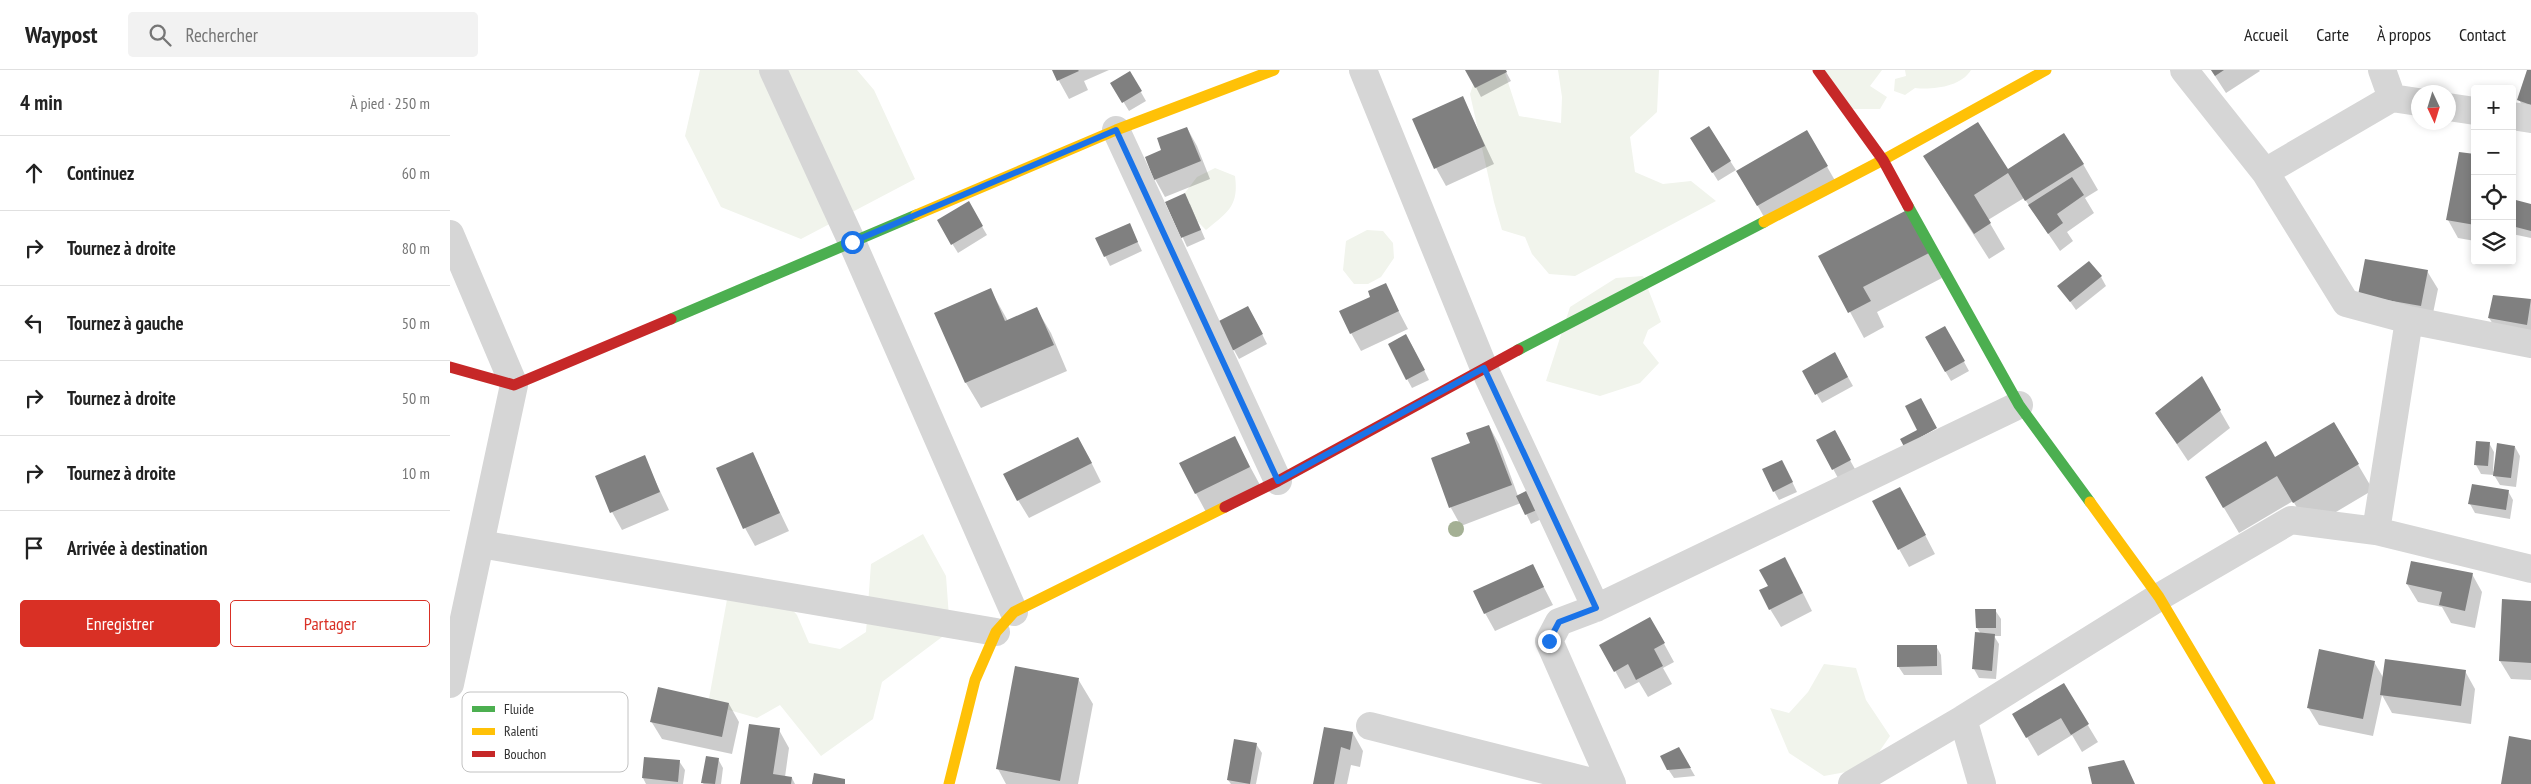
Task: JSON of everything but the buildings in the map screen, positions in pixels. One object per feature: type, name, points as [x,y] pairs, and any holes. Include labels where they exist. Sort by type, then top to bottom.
[{"type":"street","points":[[773,70],[852,242],[1014,612]]},
{"type":"street","points":[[450,367],[514,386],[1116,130],[1274,70]]},
{"type":"street","points":[[1363,70],[1484,368],[1596,608]]},
{"type":"street","points":[[1818,70],[1883,160],[2019,405],[2159,597],[2271,784]]},
{"type":"street","points":[[949,784],[975,680],[996,632],[1014,612],[1278,481],[1484,368],[1883,160],[2046,70]]},
{"type":"street","points":[[2184,70],[2265,172],[2346,302],[2409,320],[2531,344]]},
{"type":"street","points":[[2382,70],[2392,98]]},
{"type":"street","points":[[2265,172],[2392,98],[2411,101]]},
{"type":"street","points":[[2456,108],[2471,110]]},
{"type":"street","points":[[2516,117],[2531,119]]},
{"type":"street","points":[[1116,130],[1278,481]]},
{"type":"street","points":[[450,234],[514,386],[450,684]]},
{"type":"street","points":[[2376,532],[2409,320]]},
{"type":"street","points":[[1612,784],[1549,641],[1559,622],[1596,608],[2019,405]]},
{"type":"street","points":[[1852,784],[1963,719],[2159,597],[2291,520],[2376,532],[2531,569]]},
{"type":"street","points":[[480,544],[996,632]]},
{"type":"street","points":[[1963,719],[1982,784]]},
{"type":"street","points":[[1370,726],[1600,784]]},
{"type":"shaded area","points":[[700,70],[857,70],[874,90],[915,179],[801,239],[721,207],[685,136]]},
{"type":"shaded area","points":[[1478,70],[1504,70],[1519,116],[1561,123],[1562,97],[1558,70],[1659,70],[1657,112],[1630,137],[1635,172],[1663,184],[1691,181],[1716,201],[1575,276],[1549,274],[1532,254],[1525,237],[1502,230],[1470,94]]},
{"type":"shaded area","points":[[1820,70],[1882,70],[1870,86],[1887,97],[1880,109],[1848,109]]},
{"type":"shaded area","points":[[1905,70],[1971,70],[1966,76],[1953,84],[1938,88],[1915,88],[1905,95],[1894,91],[1895,79],[1906,76]]},
{"type":"shaded area","points":[[1215,168],[1235,176],[1235,195],[1226,213],[1206,230],[1192,216],[1184,194],[1197,177]]},
{"type":"shaded area","points":[[1367,230],[1383,231],[1393,243],[1394,258],[1381,277],[1368,284],[1354,284],[1343,270],[1346,241]]},
{"type":"shaded area","points":[[1643,276],[1661,322],[1648,330],[1643,343],[1659,363],[1640,383],[1600,396],[1546,381],[1570,307],[1616,278]]},
{"type":"shaded area","points":[[923,534],[946,576],[950,631],[882,682],[873,719],[821,756],[780,705],[757,718],[708,704],[728,594],[774,590],[797,615],[809,643],[840,649],[866,632],[871,564]]},
{"type":"shaded area","points":[[1824,664],[1856,668],[1866,700],[1890,736],[1868,768],[1824,776],[1789,753],[1770,708],[1789,713],[1808,692]]},
{"type":"traffic: fast","points":[[1908,206],[2019,405],[2090,502]]},
{"type":"traffic: fast","points":[[671,319],[916,215]]},
{"type":"traffic: fast","points":[[1518,350],[1764,222]]},
{"type":"traffic: slow","points":[[916,215],[1116,130],[1274,70]]},
{"type":"traffic: slow","points":[[1764,222],[1883,160],[2046,70]]},
{"type":"traffic: slow","points":[[2090,502],[2159,597],[2270,784]]},
{"type":"traffic: slow","points":[[949,784],[975,680],[996,632],[1014,612],[1225,507]]},
{"type":"traffic: jam","points":[[1818,70],[1883,160],[1908,206]]},
{"type":"traffic: jam","points":[[450,367],[514,385],[671,319]]},
{"type":"traffic: jam","points":[[1225,507],[1278,481],[1518,350]]},
{"type":"route","points":[[852,242],[1116,130],[1278,481],[1484,368],[1596,608],[1559,622],[1552,631],[1549,641]]}]
